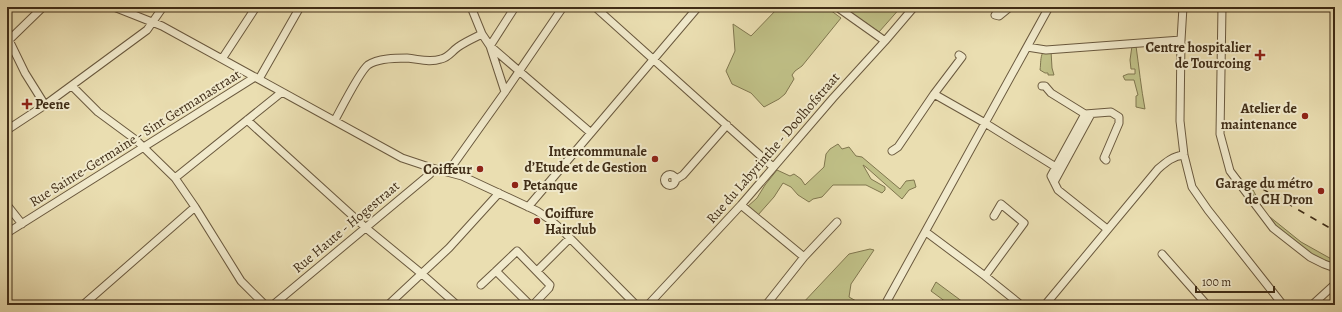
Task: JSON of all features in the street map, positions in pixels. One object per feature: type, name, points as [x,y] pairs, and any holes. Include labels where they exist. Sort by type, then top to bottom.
[{"type":"street","points":[[43,7],[8,39],[25,73],[45,105]]},
{"type":"street","points":[[114,7],[153,22],[335,120],[402,158],[462,176],[528,207],[549,219],[570,238],[633,304]]},
{"type":"street","points":[[7,130],[72,86],[147,30],[162,7]]},
{"type":"street","points":[[222,59],[256,7]]},
{"type":"street","points":[[257,78],[300,7]]},
{"type":"street","points":[[470,7],[482,34],[490,46],[591,133]]},
{"type":"street","points":[[490,46],[515,7]]},
{"type":"street","points":[[450,172],[453,165],[506,92],[563,7]]},
{"type":"street","points":[[595,7],[773,167]]},
{"type":"street","points":[[528,207],[698,7]]},
{"type":"street","points":[[837,7],[886,41]]},
{"type":"street","name":"Rue du Labyrinthe - Doolhofstraat","points":[[648,305],[741,205],[833,98],[886,41],[914,7]]},
{"type":"street","points":[[995,15],[999,16],[1010,7]]},
{"type":"street","points":[[886,305],[1049,7]]},
{"type":"street","points":[[1183,7],[1180,121],[1184,154],[1192,187],[1208,210],[1283,305]]},
{"type":"street","points":[[1222,7],[1220,134],[1230,171],[1273,228],[1310,257],[1335,268]]},
{"type":"street","points":[[335,120],[366,66],[398,58],[430,61],[438,60],[447,57],[457,48],[482,34]]},
{"type":"street","points":[[1027,47],[1046,50],[1181,40]]},
{"type":"street","points":[[490,46],[506,92]]},
{"type":"street","points":[[886,146],[894,152],[934,94],[962,57],[959,55]]},
{"type":"street","name":"Rue Sainte-Germaine - Sint Germanastraat","points":[[7,233],[257,78]]},
{"type":"street","points":[[72,86],[98,112],[144,148],[175,178],[241,281],[265,305]]},
{"type":"street","points":[[1042,86],[1045,86],[1051,93],[1088,114],[1111,112],[1119,117],[1119,123],[1104,158],[1106,160]]},
{"type":"street","points":[[175,178],[282,92]]},
{"type":"street","points":[[934,94],[985,123],[1057,168]]},
{"type":"street","points":[[322,113],[326,111],[333,114],[340,112]]},
{"type":"street","points":[[1088,114],[1057,168],[1050,176],[1058,190],[1107,229]]},
{"type":"street","points":[[246,120],[366,228],[458,305]]},
{"type":"street","points":[[676,180],[683,175],[727,125]]},
{"type":"street","points":[[1044,305],[1158,169],[1173,157],[1184,154]]},
{"type":"street","name":"Rue Haute - Hogestraat","points":[[273,305],[430,174],[432,168]]},
{"type":"street","points":[[388,305],[475,222],[500,194]]},
{"type":"street","points":[[985,276],[1024,223],[1002,204],[994,216]]},
{"type":"street","points":[[741,205],[804,257]]},
{"type":"street","points":[[7,206],[22,224]]},
{"type":"street","points":[[83,305],[195,207]]},
{"type":"street","points":[[767,304],[804,257],[837,222]]},
{"type":"street","points":[[926,232],[1021,305]]},
{"type":"street","points":[[537,271],[570,238]]},
{"type":"street","points":[[481,285],[517,251],[549,284],[550,287],[532,305],[496,271]]},
{"type":"street","points":[[1162,254],[1207,305]]},
{"type":"street","points":[[1312,305],[1335,284]]},
{"type":"green space","points":[[776,7],[787,7],[788,9],[790,7],[826,7],[841,18],[802,66],[792,75],[794,79],[785,94],[764,107],[751,93],[732,84],[726,71],[735,51],[733,24],[751,36],[777,9]]},
{"type":"green space","points":[[843,7],[901,7],[879,32]]},
{"type":"green space","points":[[1132,46],[1136,46],[1145,109],[1136,107],[1136,96],[1138,95],[1134,80],[1125,80],[1123,76],[1135,74],[1135,69],[1131,69],[1130,60]]},
{"type":"green space","points":[[1051,51],[1054,75],[1048,75],[1048,73],[1040,70],[1041,58],[1043,52]]},
{"type":"green space","points":[[838,144],[842,149],[849,147],[856,156],[862,157],[900,189],[906,181],[914,180],[916,187],[909,190],[902,199],[863,165],[871,179],[885,187],[885,190],[882,193],[866,185],[833,185],[822,197],[813,199],[809,202],[798,195],[791,187],[783,183],[774,197],[758,215],[747,207],[757,198],[777,170],[790,176],[794,174],[801,179],[805,185],[824,167],[826,154],[830,149]]},
{"type":"green space","points":[[1233,169],[1246,185],[1252,188],[1265,213],[1301,242],[1335,261],[1335,270],[1273,228],[1230,171]]},
{"type":"green space","points":[[870,249],[874,250],[851,284],[849,297],[863,305],[801,305],[849,254]]},
{"type":"green space","points":[[936,282],[967,305],[950,305],[931,291]]},
{"type":"railway","points":[[1251,180],[1259,187],[1335,231]]},
{"type":"place","name":"Centre hospitalier de Tourcoing","points":[[1260,55]]},
{"type":"place","name":"Peene","points":[[27,104]]},
{"type":"place","name":"Atelier de maintenance","points":[[1305,116]]},
{"type":"place","name":"Intercommunale d’Etude et de Gestion","points":[[655,159]]},
{"type":"place","name":"Coiffeur","points":[[480,169]]},
{"type":"place","name":"Petanque","points":[[515,185]]},
{"type":"place","name":"Garage du métro de CH Dron","points":[[1321,191]]},
{"type":"place","name":"Coiffure Hairclub","points":[[537,221]]}]
